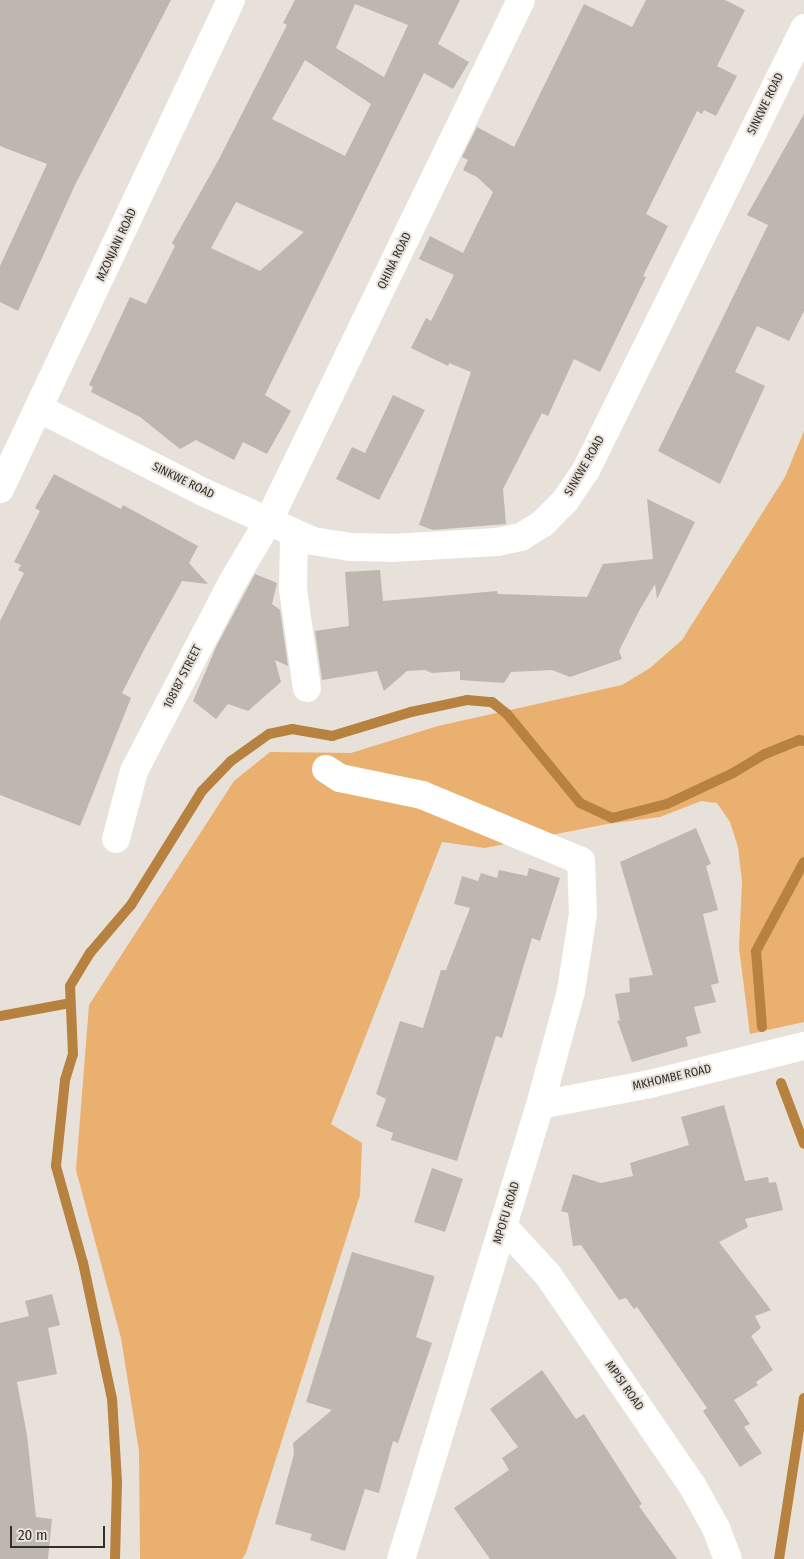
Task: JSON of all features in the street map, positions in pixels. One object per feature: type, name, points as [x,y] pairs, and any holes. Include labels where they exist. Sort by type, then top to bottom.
[{"type":"street","name":"MZONJANI ROAD","points":[[0,490],[40,409],[231,0]]},
{"type":"street","name":"QHINA ROAD","points":[[268,522],[521,0]]},
{"type":"street","name":"SINKWE ROAD","points":[[40,409],[268,522],[314,541],[352,547],[496,542],[521,537],[548,518],[565,501],[586,470],[804,28]]},
{"type":"street","name":"108187 STREET","points":[[116,839],[134,772],[233,581],[268,522]]},
{"type":"street","points":[[294,533],[293,589],[307,688]]},
{"type":"street","name":"MPOFU ROAD","points":[[326,769],[340,778],[422,795],[581,862],[583,914],[578,957],[540,1105],[502,1226],[410,1552]]},
{"type":"street","name":"MKHOMBE ROAD","points":[[540,1105],[650,1084],[804,1046]]},
{"type":"street","name":"MPISI ROAD","points":[[502,1226],[548,1275],[692,1485],[716,1528],[728,1559]]},
{"type":"shaded area","points":[[804,431],[804,1022],[750,1034],[739,948],[742,881],[738,847],[730,822],[717,803],[701,801],[660,817],[607,824],[485,848],[442,842],[331,1124],[362,1143],[360,1195],[246,1553],[242,1559],[140,1559],[139,1451],[121,1338],[76,1170],[89,1005],[234,781],[270,752],[351,753],[438,726],[622,685],[650,668],[682,640],[785,477]]},
{"type":"building","points":[[0,0],[171,0],[75,185],[18,311],[0,302],[0,266],[47,164],[0,146]]},
{"type":"building","points":[[295,0],[460,0],[438,44],[469,62],[453,89],[424,73],[265,395],[291,411],[267,454],[243,442],[234,460],[196,440],[180,449],[140,417],[91,392],[93,387],[89,385],[130,297],[146,304],[175,246],[172,243],[218,161],[287,25],[283,23]],"holes":[[[355,4],[408,25],[384,77],[336,48]],[[305,60],[371,104],[345,156],[272,119]],[[236,202],[304,232],[260,271],[211,248]]]},
{"type":"building","points":[[646,0],[725,0],[745,10],[717,66],[737,76],[716,116],[704,110],[702,114],[697,111],[646,214],[668,226],[643,276],[646,277],[600,372],[574,359],[548,416],[542,413],[503,489],[506,524],[433,530],[419,525],[471,372],[449,363],[448,366],[411,348],[426,318],[431,321],[454,275],[419,259],[430,236],[463,253],[493,192],[477,177],[463,170],[468,160],[462,157],[477,127],[514,147],[584,4],[632,27]]},
{"type":"building","points":[[804,114],[804,311],[789,341],[757,326],[735,372],[765,386],[720,484],[658,451],[768,225],[747,215]]},
{"type":"building","points":[[393,395],[425,410],[379,500],[336,479],[352,447],[365,453]]},
{"type":"building","points":[[54,474],[121,509],[123,505],[198,546],[189,563],[208,584],[182,581],[146,646],[122,693],[131,698],[80,826],[0,795],[0,621],[24,573],[18,570],[21,565],[14,562],[40,511],[35,508]]},
{"type":"building","points":[[647,499],[695,522],[657,599],[655,584],[639,611],[619,651],[622,659],[570,677],[552,670],[511,672],[504,683],[460,680],[460,671],[432,673],[425,670],[407,671],[384,691],[377,671],[322,680],[315,631],[349,626],[345,572],[380,570],[383,601],[497,591],[498,594],[587,597],[603,564],[653,559]]},
{"type":"building","points":[[255,574],[277,583],[272,604],[280,610],[288,666],[275,660],[281,682],[248,711],[228,704],[216,719],[193,701],[217,645]]},
{"type":"building","points":[[696,828],[711,864],[706,866],[718,910],[703,914],[719,983],[711,985],[716,1002],[694,1007],[701,1033],[686,1037],[688,1046],[632,1062],[617,1020],[620,1021],[615,994],[630,992],[629,978],[653,975],[620,862]]},
{"type":"building","points":[[529,868],[560,878],[540,941],[532,938],[502,1038],[496,1036],[457,1161],[391,1140],[393,1133],[376,1126],[386,1099],[376,1094],[400,1021],[423,1028],[441,970],[446,970],[470,908],[454,904],[462,876],[478,881],[481,873],[497,878],[499,870],[527,876]]},
{"type":"building","points":[[724,1105],[745,1181],[768,1177],[769,1183],[776,1182],[783,1210],[745,1219],[748,1227],[719,1242],[771,1310],[755,1316],[761,1328],[751,1336],[773,1370],[756,1382],[758,1385],[734,1400],[750,1424],[744,1427],[762,1453],[740,1467],[703,1411],[707,1408],[637,1307],[634,1309],[626,1298],[619,1300],[581,1245],[573,1246],[568,1213],[561,1211],[573,1174],[601,1183],[633,1176],[630,1163],[689,1145],[681,1117]]},
{"type":"building","points":[[432,1168],[463,1179],[445,1232],[414,1222]]},
{"type":"building","points":[[352,1252],[434,1276],[434,1279],[416,1337],[432,1343],[398,1443],[393,1441],[379,1493],[365,1489],[345,1551],[310,1540],[312,1534],[275,1524],[294,1454],[293,1443],[332,1410],[306,1402]]},
{"type":"building","points":[[52,1294],[60,1325],[48,1328],[57,1374],[17,1382],[27,1435],[36,1517],[52,1519],[48,1559],[0,1559],[0,1323],[29,1316],[25,1301]]},
{"type":"building","points":[[542,1370],[576,1419],[584,1414],[642,1504],[639,1506],[677,1559],[490,1559],[454,1508],[509,1470],[502,1458],[518,1447],[490,1409]]},
{"type":"waterway","points":[[115,1559],[117,1482],[112,1399],[83,1263],[56,1166],[65,1080],[73,1054],[70,986],[90,953],[131,905],[202,791],[231,761],[269,734],[292,729],[332,736],[411,712],[467,700],[492,702],[507,714],[580,803],[612,818],[667,804],[733,773],[765,754],[799,740],[804,741]]},
{"type":"waterway","points":[[762,1027],[756,951],[804,862]]},
{"type":"waterway","points":[[0,1016],[70,1003]]},
{"type":"waterway","points":[[781,1083],[804,1144]]},
{"type":"waterway","points":[[779,1559],[804,1398]]}]
